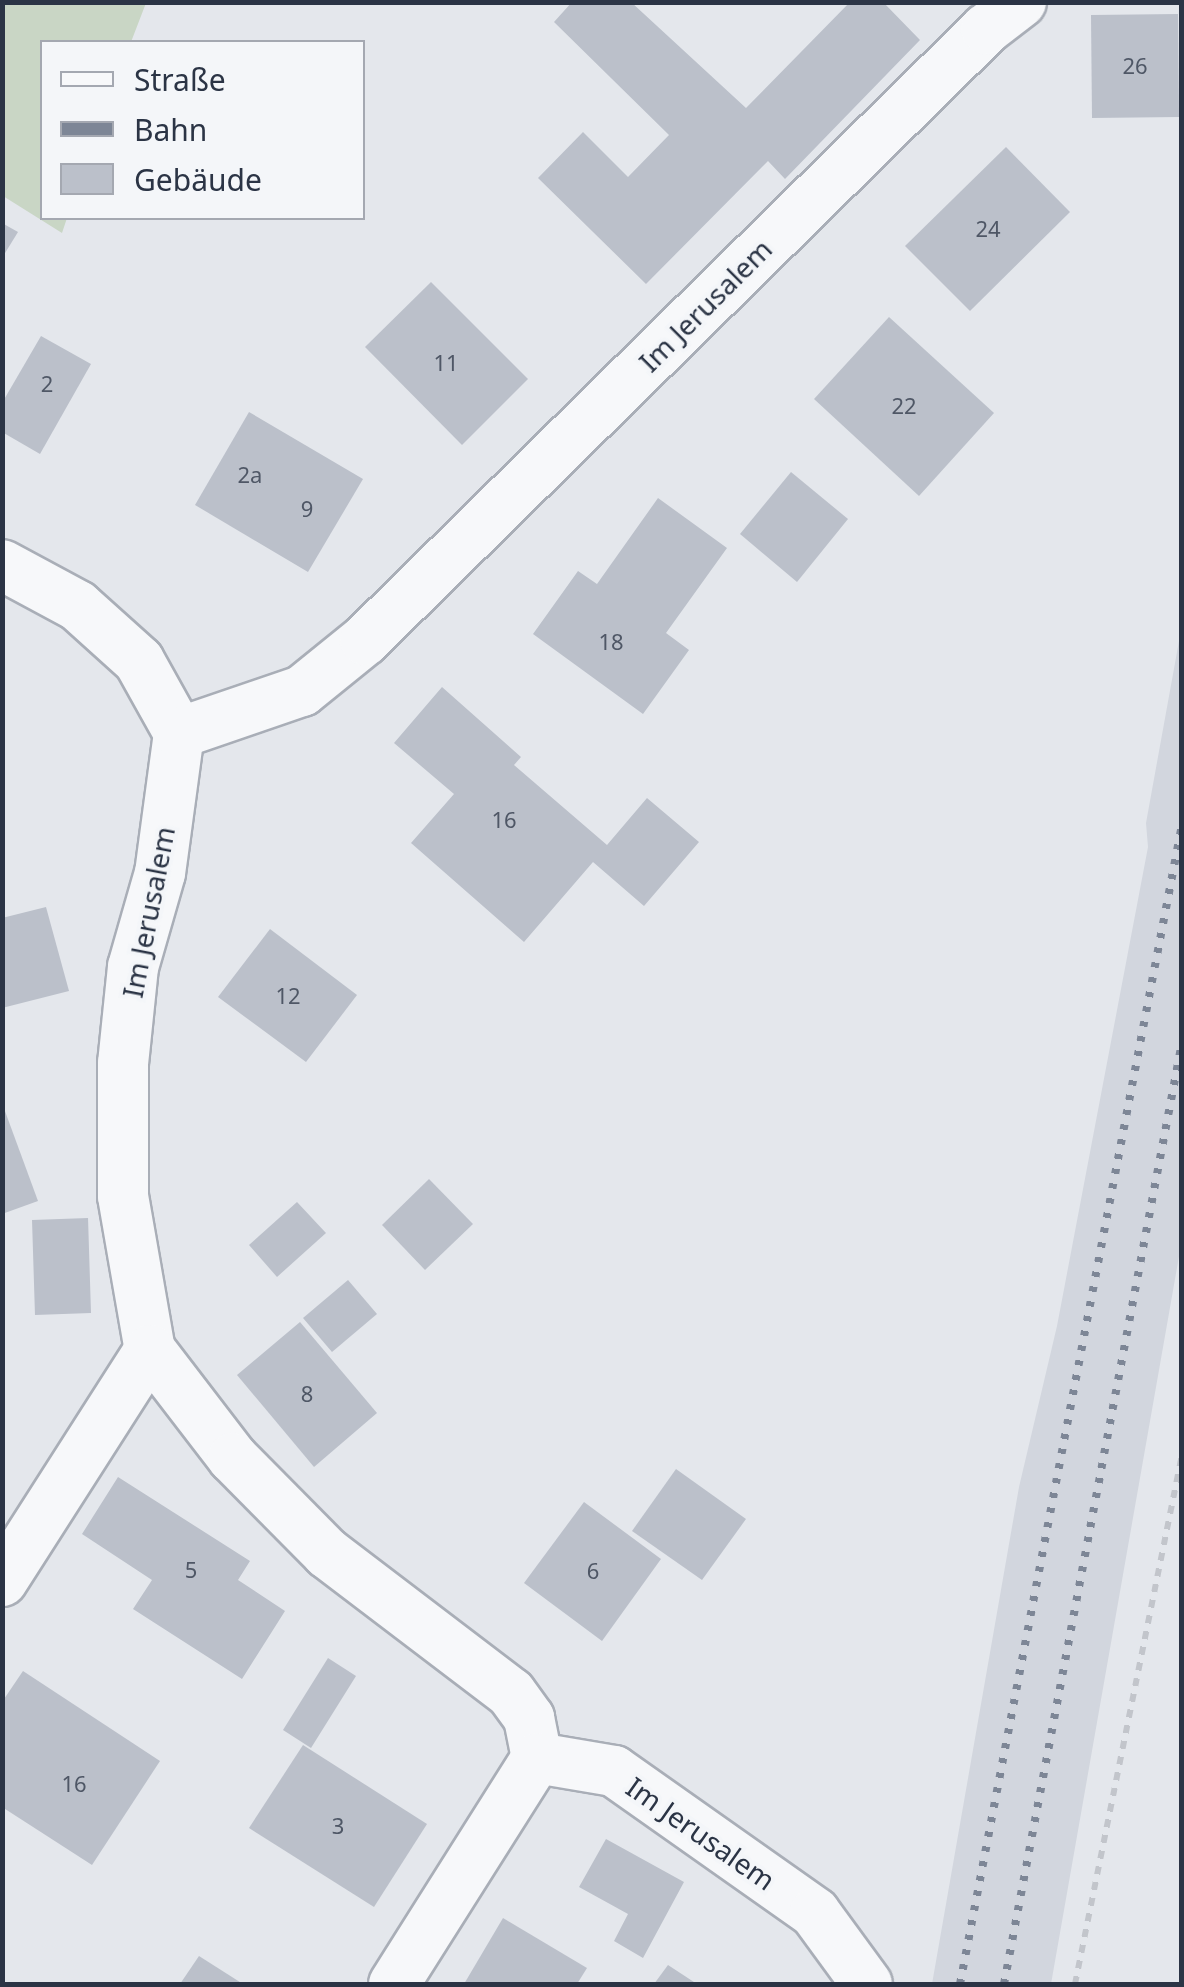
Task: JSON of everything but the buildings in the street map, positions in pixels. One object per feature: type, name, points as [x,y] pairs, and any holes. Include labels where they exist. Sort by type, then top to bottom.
[{"type":"street","name":"Im Jerusalem","points":[[867,1984],[815,1914],[614,1771],[537,1758],[529,1718],[511,1693],[327,1554],[233,1458],[150,1350],[123,1196],[123,1063],[134,967],[160,873],[179,733],[302,690],[364,640],[986,29],[1021,2]]},
{"type":"street","points":[[2,564],[78,606],[139,661],[179,733]]},
{"type":"street","points":[[2,1580],[150,1350]]},
{"type":"street","points":[[394,1984],[537,1758]]},
{"type":"path","points":[[1075,1984],[1182,1454]]},
{"type":"shaded area","points":[[1181,630],[1181,1245],[1051,1984],[932,1984],[1019,1487],[1057,1326],[1148,847],[1146,823]]},
{"type":"green space","points":[[2,3],[146,3],[132,40],[40,40],[40,219],[3,196]]},
{"type":"green space","points":[[41,220],[66,220],[62,233]]},
{"type":"railway","points":[[960,1984],[1182,825]]},
{"type":"railway","points":[[1004,1984],[1182,1042]]}]
